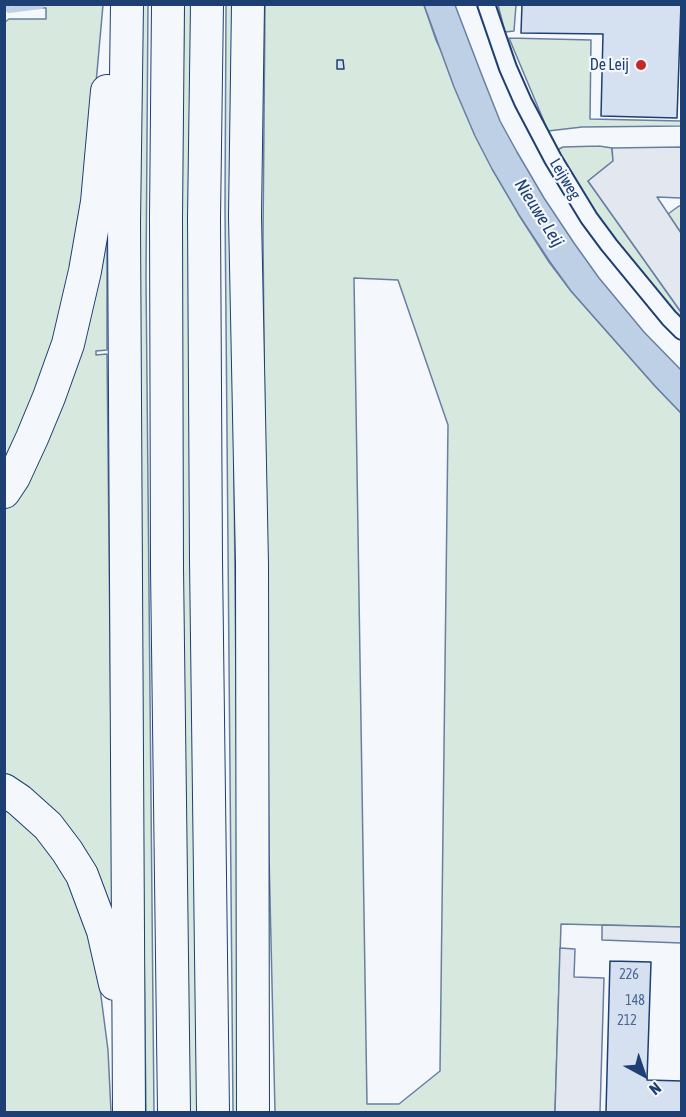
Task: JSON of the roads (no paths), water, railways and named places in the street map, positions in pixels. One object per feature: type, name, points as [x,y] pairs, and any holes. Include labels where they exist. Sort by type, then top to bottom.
[{"type":"highway","points":[[4,492],[14,477],[50,397],[68,344],[85,271],[97,202],[109,60],[125,4]]},
{"type":"highway","points":[[125,4],[129,1113]]},
{"type":"highway","points":[[168,4],[167,545],[174,1113]]},
{"type":"highway","points":[[207,4],[204,277],[213,1113]]},
{"type":"highway","points":[[248,4],[245,216],[252,564],[253,1113]]},
{"type":"highway","points":[[4,790],[48,826],[82,875],[103,931],[128,1044]]},
{"type":"street","name":"Leijweg","points":[[486,4],[504,57],[523,102],[553,159],[589,218],[609,245],[681,331]]},
{"type":"water","name":"Nieuwe Leij","points":[[424,5],[455,5],[500,121],[544,198],[599,278],[644,332],[681,370],[681,413],[571,291],[519,215],[475,136]]},
{"type":"waterway","points":[[5,4],[9,10],[41,6]]},
{"type":"place","name":"De Leij","points":[[641,65]]}]
